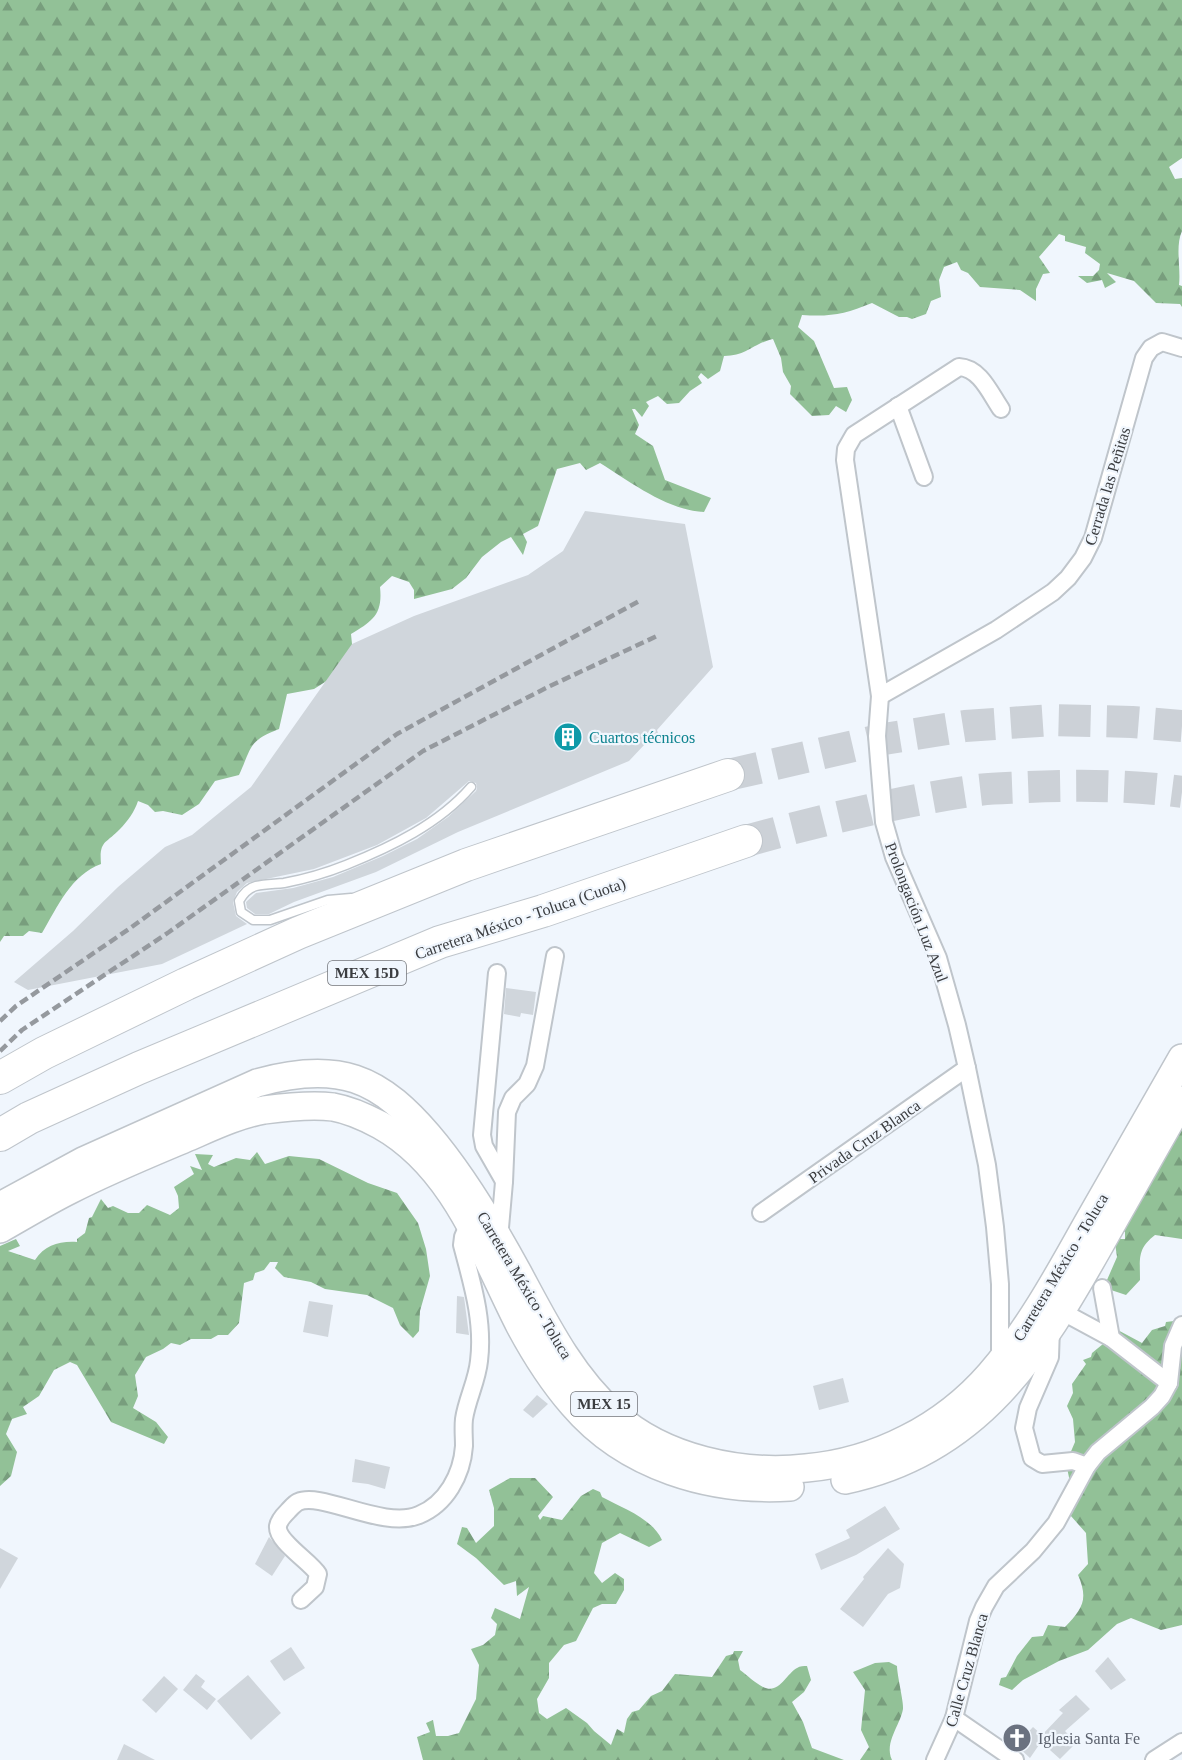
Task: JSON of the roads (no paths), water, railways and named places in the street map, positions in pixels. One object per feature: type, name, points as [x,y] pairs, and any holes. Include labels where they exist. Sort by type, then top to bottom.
[{"type":"highway","points":[[0,1078],[44,1053],[298,933],[466,865],[728,775]]},
{"type":"highway","name":"Carretera México - Toluca (Cuota)","points":[[0,1135],[29,1118],[140,1068],[440,942],[543,911],[747,841]]},
{"type":"main road","name":"Carretera México - Toluca","points":[[0,1206],[83,1161],[257,1083],[295,1075],[353,1078],[380,1090],[408,1113],[456,1170],[499,1240],[564,1355],[603,1403],[632,1428],[684,1454],[708,1460],[770,1470],[825,1466],[859,1458],[915,1435],[938,1421],[975,1389],[1000,1361],[1035,1314],[1061,1271],[1182,1058]]},
{"type":"main road","name":"Carretera México - Toluca","points":[[0,1229],[70,1190],[231,1119],[261,1111],[309,1106],[334,1107],[363,1116],[397,1135],[428,1163],[470,1223],[521,1328],[542,1363],[574,1406],[605,1436],[641,1460],[707,1482],[749,1487],[812,1486],[856,1478],[882,1470],[938,1443],[985,1409],[1017,1375],[1056,1319],[1182,1100]]},
{"type":"street","name":"Cerrada las Peñitas","points":[[880,696],[996,630],[1053,592],[1068,578],[1083,558],[1093,538],[1144,358],[1151,348],[1162,342],[1182,348]]},
{"type":"street","name":"Prolongación Luz Azul","points":[[1000,1361],[1000,1284],[995,1227],[987,1165],[967,1068],[938,958],[894,857],[884,822],[877,736],[880,696],[845,460],[846,449],[854,435],[959,367],[965,367],[979,376],[1001,409]]},
{"type":"street","points":[[898,406],[924,477]]},
{"type":"street","points":[[499,1240],[507,1112],[513,1098],[527,1084],[536,1065],[555,956]]},
{"type":"street","points":[[497,973],[482,1135],[484,1146],[504,1182]]},
{"type":"street","name":"Privada Cruz Blanca","points":[[761,1213],[967,1068]]},
{"type":"street","points":[[301,1600],[315,1587],[318,1574],[284,1540],[278,1530],[283,1516],[297,1502],[312,1500],[403,1519],[429,1510],[443,1498],[454,1482],[461,1464],[465,1414],[479,1360],[479,1317],[462,1245],[470,1223]]},
{"type":"street","points":[[1102,1288],[1112,1338]]},
{"type":"street","points":[[1087,1466],[1073,1461],[1042,1464],[1032,1458],[1024,1428],[1028,1408],[1050,1357],[1056,1319],[1112,1338],[1169,1383]]},
{"type":"street","name":"Calle Cruz Blanca","points":[[934,1760],[954,1718],[978,1621],[984,1606],[996,1586],[1033,1551],[1056,1522],[1087,1466],[1098,1452],[1152,1407],[1169,1383],[1173,1346],[1182,1325]]},
{"type":"street","points":[[954,1718],[1015,1760]]},
{"type":"street","points":[[1154,1760],[1182,1742]]},
{"type":"lane","points":[[390,895],[328,900],[270,920],[253,920],[242,912],[239,901],[254,886],[312,877],[384,847],[424,827],[458,802],[471,788]]},
{"type":"tunnel","points":[[728,775],[884,739],[965,726],[1053,720],[1182,726]]},
{"type":"tunnel","points":[[746,841],[861,812],[978,790],[1086,786],[1182,792]]},
{"type":"railway","points":[[0,1021],[16,1006],[129,929],[397,734],[641,600]]},
{"type":"railway","points":[[0,1051],[22,1030],[169,932],[423,751],[550,686],[657,636]]},
{"type":"place","name":"Cuartos técnicos","points":[[568,737]]},
{"type":"place","name":"Iglesia Santa Fe","points":[[1017,1738]]}]
